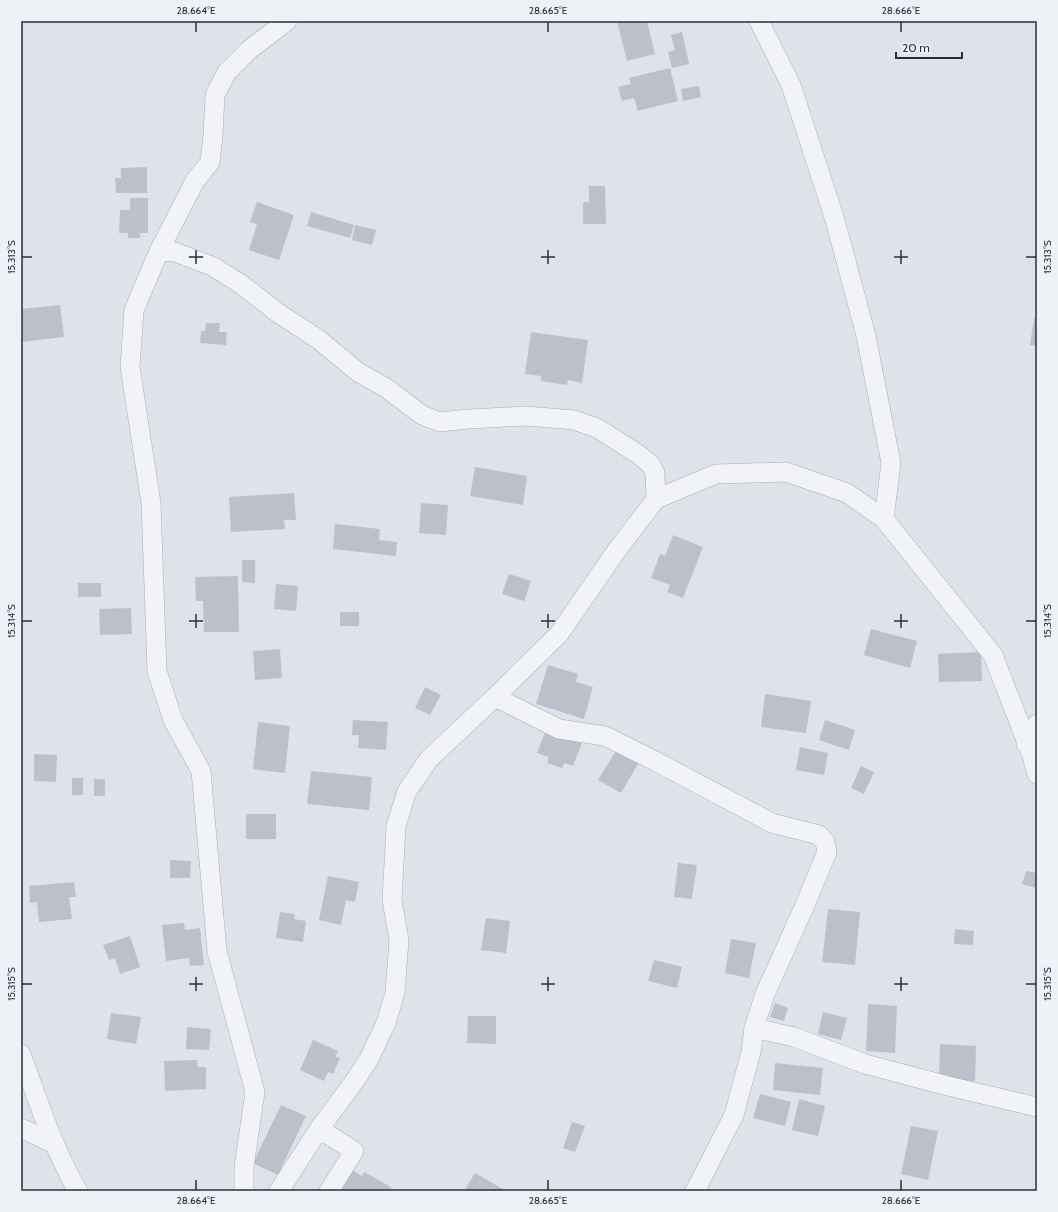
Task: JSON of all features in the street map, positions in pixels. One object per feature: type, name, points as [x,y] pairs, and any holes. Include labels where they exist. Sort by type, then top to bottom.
[{"type":"street","points":[[244,1191],[244,1167],[255,1092],[216,951],[201,771],[173,720],[157,671],[151,503],[130,367],[134,310],[159,251],[195,181],[210,162],[216,95],[227,72],[249,50],[287,21]]},
{"type":"street","points":[[759,21],[791,85],[835,220],[866,336],[891,463],[884,519]]},
{"type":"street","points":[[159,251],[175,252],[214,267],[318,339],[358,372],[386,388],[422,415],[440,422],[526,416],[574,420],[597,428],[638,454],[651,465],[655,473],[656,499]]},
{"type":"street","points":[[279,1191],[369,1059],[386,1023],[395,993],[399,940],[392,900],[396,826],[407,791],[430,759],[558,634],[617,550],[656,499],[716,474],[786,472],[847,493],[884,519],[993,656],[1026,744],[1031,753],[1037,774]]},
{"type":"street","points":[[495,697],[559,728],[605,736],[772,823],[819,835],[825,842],[827,852],[805,906],[765,994],[754,1028],[751,1052],[734,1115],[695,1191]]},
{"type":"street","points":[[1026,744],[1037,724]]},
{"type":"street","points":[[754,1028],[794,1037],[865,1064],[948,1086],[1037,1107]]},
{"type":"street","points":[[21,1054],[54,1144],[78,1191]]},
{"type":"street","points":[[21,1128],[54,1144]]},
{"type":"street","points":[[320,1129],[354,1151],[329,1191]]},
{"type":"building","points":[[617,21],[647,21],[655,54],[627,61]]},
{"type":"building","points":[[682,32],[689,64],[672,68],[668,52],[675,50],[671,35]]},
{"type":"building","points":[[670,68],[678,101],[638,111],[634,98],[622,101],[618,87],[631,84],[629,78]]},
{"type":"building","points":[[699,86],[701,97],[683,101],[681,89]]},
{"type":"building","points":[[147,167],[147,193],[116,193],[115,178],[121,178],[121,168]]},
{"type":"building","points":[[589,186],[605,186],[606,224],[583,224],[583,202],[589,202]]},
{"type":"building","points":[[130,198],[148,198],[148,233],[140,233],[140,238],[128,238],[128,233],[119,233],[120,210],[130,210]]},
{"type":"building","points":[[257,202],[294,215],[279,260],[249,250],[257,224],[250,222]]},
{"type":"building","points":[[311,212],[354,225],[350,238],[307,226]]},
{"type":"building","points":[[355,225],[376,230],[372,245],[352,240]]},
{"type":"building","points":[[60,305],[64,337],[21,342],[21,309]]},
{"type":"building","points":[[1034,318],[1037,319],[1037,346],[1030,345]]},
{"type":"building","points":[[206,323],[220,323],[219,332],[227,332],[226,345],[200,343],[201,331],[205,331]]},
{"type":"building","points":[[531,332],[588,340],[582,383],[568,380],[567,385],[541,381],[541,376],[525,374]]},
{"type":"building","points":[[475,467],[527,476],[523,505],[470,496]]},
{"type":"building","points":[[294,493],[296,520],[284,520],[285,529],[231,532],[229,497]]},
{"type":"building","points":[[421,503],[448,505],[446,535],[419,533]]},
{"type":"building","points":[[335,524],[380,529],[379,540],[397,542],[396,556],[333,549]]},
{"type":"building","points":[[673,535],[703,547],[683,598],[667,592],[670,585],[651,578],[660,554],[665,556]]},
{"type":"building","points":[[242,560],[255,560],[255,583],[242,582]]},
{"type":"building","points":[[509,574],[531,581],[524,601],[502,594]]},
{"type":"building","points":[[238,576],[239,632],[204,632],[203,601],[196,601],[195,577]]},
{"type":"building","points":[[78,583],[101,583],[101,597],[78,597]]},
{"type":"building","points":[[276,584],[298,586],[296,611],[274,609]]},
{"type":"building","points":[[131,608],[132,634],[100,635],[99,609]]},
{"type":"building","points":[[340,612],[359,612],[359,626],[340,626]]},
{"type":"building","points":[[871,629],[917,641],[910,668],[864,655]]},
{"type":"building","points":[[280,649],[282,678],[255,680],[253,651]]},
{"type":"building","points":[[981,652],[982,681],[939,682],[938,654]]},
{"type":"building","points":[[548,665],[578,674],[576,682],[593,687],[584,719],[536,704]]},
{"type":"building","points":[[425,687],[441,695],[430,715],[415,708]]},
{"type":"building","points":[[765,694],[811,701],[806,733],[761,727]]},
{"type":"building","points":[[353,720],[388,722],[386,750],[358,748],[359,735],[352,735]]},
{"type":"building","points":[[825,720],[855,730],[849,750],[819,740]]},
{"type":"building","points":[[258,722],[290,726],[285,773],[253,769]]},
{"type":"building","points":[[546,730],[582,743],[573,766],[564,763],[562,768],[547,763],[549,757],[537,753]]},
{"type":"building","points":[[800,747],[828,753],[824,775],[796,770]]},
{"type":"building","points":[[617,749],[639,762],[621,793],[598,780]]},
{"type":"building","points":[[34,754],[57,755],[56,782],[34,781]]},
{"type":"building","points":[[861,766],[874,772],[864,794],[851,788]]},
{"type":"building","points":[[311,771],[372,777],[369,810],[307,804]]},
{"type":"building","points":[[72,778],[83,778],[83,795],[72,795]]},
{"type":"building","points":[[94,779],[105,779],[105,796],[94,796]]},
{"type":"building","points":[[246,814],[276,814],[276,839],[246,839]]},
{"type":"building","points":[[170,860],[191,861],[190,878],[170,878]]},
{"type":"building","points":[[678,863],[697,865],[692,899],[674,897]]},
{"type":"building","points":[[1026,871],[1037,873],[1037,888],[1022,884]]},
{"type":"building","points":[[328,876],[359,882],[355,902],[346,900],[341,925],[319,920]]},
{"type":"building","points":[[74,882],[76,897],[69,897],[72,919],[39,922],[37,902],[30,903],[29,886]]},
{"type":"building","points":[[828,909],[860,912],[855,965],[822,962]]},
{"type":"building","points":[[280,912],[295,914],[294,919],[306,921],[303,942],[276,938]]},
{"type":"building","points":[[486,918],[510,921],[506,953],[481,950]]},
{"type":"building","points":[[184,923],[185,930],[200,928],[204,965],[190,966],[189,958],[166,961],[162,925]]},
{"type":"building","points":[[955,929],[974,931],[973,945],[954,944]]},
{"type":"building","points":[[130,936],[140,967],[120,974],[115,958],[109,960],[103,945]]},
{"type":"building","points":[[731,939],[756,943],[749,978],[725,973]]},
{"type":"building","points":[[654,960],[682,967],[677,988],[648,981]]},
{"type":"building","points":[[775,1003],[788,1008],[784,1021],[770,1017]]},
{"type":"building","points":[[868,1004],[897,1006],[895,1053],[866,1051]]},
{"type":"building","points":[[823,1012],[847,1018],[841,1040],[818,1034]]},
{"type":"building","points":[[111,1013],[141,1017],[136,1044],[107,1039]]},
{"type":"building","points":[[468,1016],[496,1016],[496,1044],[467,1043]]},
{"type":"building","points":[[187,1027],[211,1029],[209,1050],[186,1049]]},
{"type":"building","points":[[313,1040],[338,1051],[335,1057],[340,1058],[333,1074],[328,1072],[324,1081],[300,1070]]},
{"type":"building","points":[[940,1044],[976,1046],[975,1081],[939,1079]]},
{"type":"building","points":[[197,1060],[198,1067],[206,1067],[206,1089],[165,1091],[164,1061]]},
{"type":"building","points":[[775,1063],[823,1068],[820,1095],[773,1090]]},
{"type":"building","points":[[760,1094],[791,1102],[785,1126],[753,1118]]},
{"type":"building","points":[[799,1099],[825,1106],[818,1136],[792,1130]]},
{"type":"building","points":[[281,1105],[306,1116],[278,1175],[253,1163]]},
{"type":"building","points":[[572,1122],[585,1126],[575,1152],[563,1148]]},
{"type":"building","points":[[911,1126],[938,1131],[928,1180],[901,1174]]},
{"type":"building","points":[[351,1169],[362,1176],[364,1172],[391,1187],[389,1191],[338,1191]]},
{"type":"building","points":[[475,1173],[506,1191],[470,1191],[466,1188]]}]
